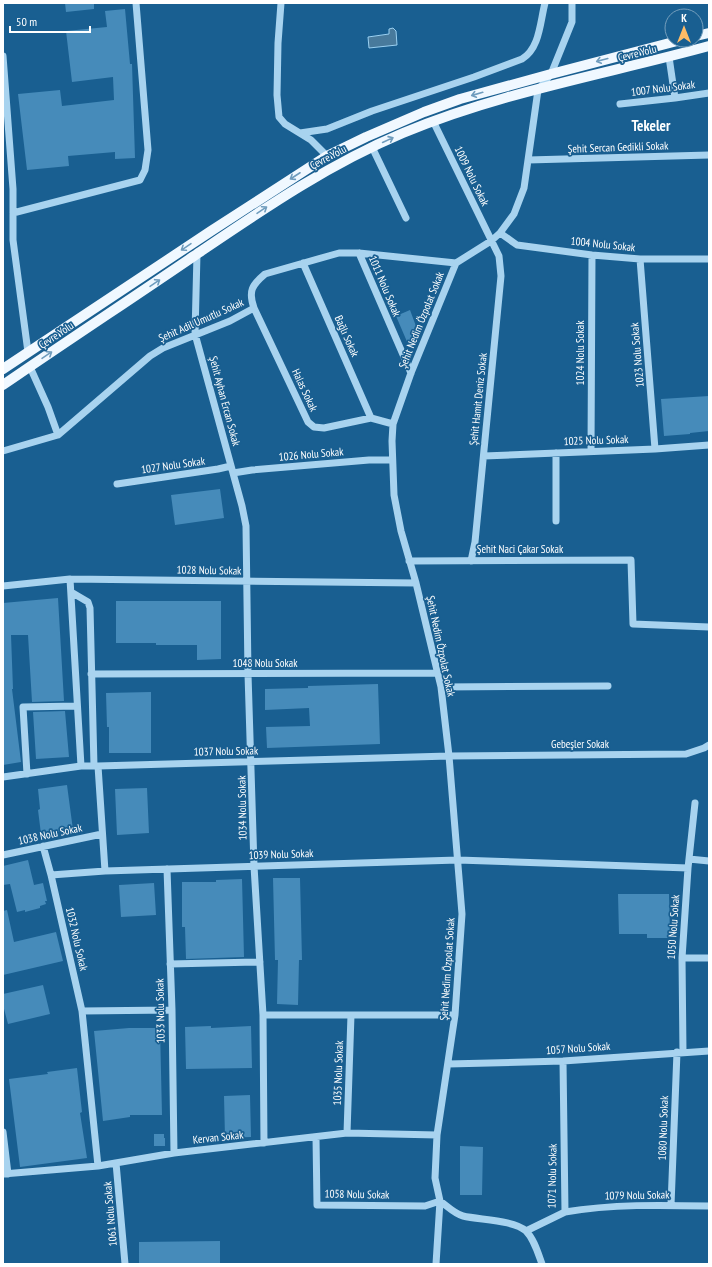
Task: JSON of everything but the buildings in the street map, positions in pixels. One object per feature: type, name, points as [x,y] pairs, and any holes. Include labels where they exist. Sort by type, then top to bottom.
[{"type":"main road","name":"Çevre Yolu","points":[[3,369],[327,156],[395,123],[460,99],[664,44]]},
{"type":"main road","name":"Çevre Yolu","points":[[3,385],[297,187],[372,148],[433,121],[461,111],[709,46]]},
{"type":"street","points":[[13,213],[140,180],[145,170],[148,150],[136,3]]},
{"type":"street","points":[[282,3],[278,43],[279,117],[285,124],[312,140],[327,156]]},
{"type":"street","points":[[300,133],[327,129],[372,111],[474,78],[522,59],[535,47],[545,3]]},
{"type":"street","points":[[538,90],[551,74],[572,22],[572,3]]},
{"type":"street","points":[[3,56],[7,156],[13,213],[13,240],[28,352]]},
{"type":"street","points":[[670,57],[675,98]]},
{"type":"street","name":"Şehit Nedim Özpolat Sokak","points":[[436,1264],[440,1201],[435,1178],[437,1135],[455,1015],[462,914],[449,756],[441,687],[416,583],[401,531],[394,495],[392,460],[393,424],[411,373],[456,263],[491,241],[500,233],[514,214],[524,188],[538,90]]},
{"type":"street","name":"1007 Nolu Sokak","points":[[620,104],[675,98],[709,92]]},
{"type":"street","name":"1009 Nolu Sokak","points":[[433,121],[491,241]]},
{"type":"street","points":[[372,148],[406,218]]},
{"type":"street","name":"Şehit Sercan Gedikli Sokak","points":[[528,160],[709,155]]},
{"type":"street","name":"1004 Nolu Sokak","points":[[500,233],[517,244],[592,255],[640,259],[709,259]]},
{"type":"street","name":"Şehit Hamit Deniz Sokak","points":[[471,560],[475,542],[501,276],[498,256],[491,241]]},
{"type":"street","name":"Şehit Adil Umutlu Sokak","points":[[3,451],[58,436],[150,356],[163,348],[195,334],[230,322],[254,308],[250,298],[252,288],[265,274],[340,253],[359,252],[456,263]]},
{"type":"street","name":"1011 Nolu Sokak","points":[[359,252],[411,373]]},
{"type":"street","name":"Şehit Ayhan Ercan Sokak","points":[[197,254],[195,334],[232,470]]},
{"type":"street","name":"1024 Nolu Sokak","points":[[591,452],[592,255]]},
{"type":"street","name":"1023 Nolu Sokak","points":[[640,259],[655,449]]},
{"type":"street","name":"Bağlı Sokak","points":[[303,263],[371,418]]},
{"type":"street","name":"Halas Sokak","points":[[254,308],[308,422],[314,427],[324,428],[371,418],[393,424]]},
{"type":"street","points":[[30,366],[48,407],[58,436]]},
{"type":"street","name":"1025 Nolu Sokak","points":[[484,456],[655,449],[709,445]]},
{"type":"street","points":[[556,453],[556,521]]},
{"type":"street","name":"1026 Nolu Sokak","points":[[232,470],[252,470],[369,460],[392,460]]},
{"type":"street","name":"1027 Nolu Sokak","points":[[117,484],[218,470],[232,470]]},
{"type":"street","name":"1034 Nolu Sokak","points":[[232,470],[246,526],[248,674],[252,762],[254,866],[263,1014],[264,1143]]},
{"type":"street","name":"Şehit Naci Çakar Sokak","points":[[409,561],[631,560],[633,624],[709,627]]},
{"type":"street","points":[[70,579],[81,766]]},
{"type":"street","name":"1028 Nolu Sokak","points":[[3,586],[70,579],[416,583]]},
{"type":"street","points":[[51,875],[104,871],[91,674],[90,608],[88,602],[71,592]]},
{"type":"street","name":"1048 Nolu Sokak","points":[[91,674],[438,673]]},
{"type":"street","points":[[441,687],[608,686]]},
{"type":"street","points":[[27,774],[23,707],[77,706]]},
{"type":"street","name":"Gebeşler Sokak","points":[[449,756],[686,754],[709,745]]},
{"type":"street","name":"1037 Nolu Sokak","points":[[3,777],[81,766],[449,756]]},
{"type":"street","name":"1050 Nolu Sokak","points":[[680,1052],[682,958],[688,868],[695,803]]},
{"type":"street","name":"1038 Nolu Sokak","points":[[3,855],[102,834]]},
{"type":"street","name":"1032 Nolu Sokak","points":[[44,846],[82,1012],[98,1166]]},
{"type":"street","points":[[689,859],[709,861]]},
{"type":"street","name":"1039 Nolu Sokak","points":[[104,871],[458,860],[688,868]]},
{"type":"street","name":"1033 Nolu Sokak","points":[[167,869],[172,1010],[174,1153]]},
{"type":"street","points":[[682,958],[709,958]]},
{"type":"street","points":[[170,964],[260,962]]},
{"type":"street","points":[[82,1012],[172,1010]]},
{"type":"street","points":[[263,1014],[455,1015]]},
{"type":"street","name":"1035 Nolu Sokak","points":[[347,1133],[351,1015]]},
{"type":"street","name":"1057 Nolu Sokak","points":[[448,1064],[563,1061],[709,1051]]},
{"type":"street","name":"1080 Nolu Sokak","points":[[671,1205],[680,1052]]},
{"type":"street","name":"1071 Nolu Sokak","points":[[526,1231],[565,1212],[563,1061]]},
{"type":"street","points":[[3,1132],[6,1174]]},
{"type":"street","name":"Kervan Sokak","points":[[6,1174],[98,1166],[174,1153],[347,1133],[437,1135]]},
{"type":"street","name":"1058 Nolu Sokak","points":[[316,1137],[317,1205],[425,1206],[440,1201]]},
{"type":"street","name":"1061 Nolu Sokak","points":[[116,1163],[125,1264]]},
{"type":"street","points":[[440,1201],[462,1216],[504,1222],[518,1226],[526,1231],[533,1242],[542,1264]]},
{"type":"street","name":"1079 Nolu Sokak","points":[[565,1212],[594,1207],[671,1205],[709,1206]]},
{"type":"water","points":[[393,28],[396,31],[397,45],[369,48],[368,37],[389,34],[389,29]]},
{"type":"district","name":"Tekeler","points":[[651,126]]}]
